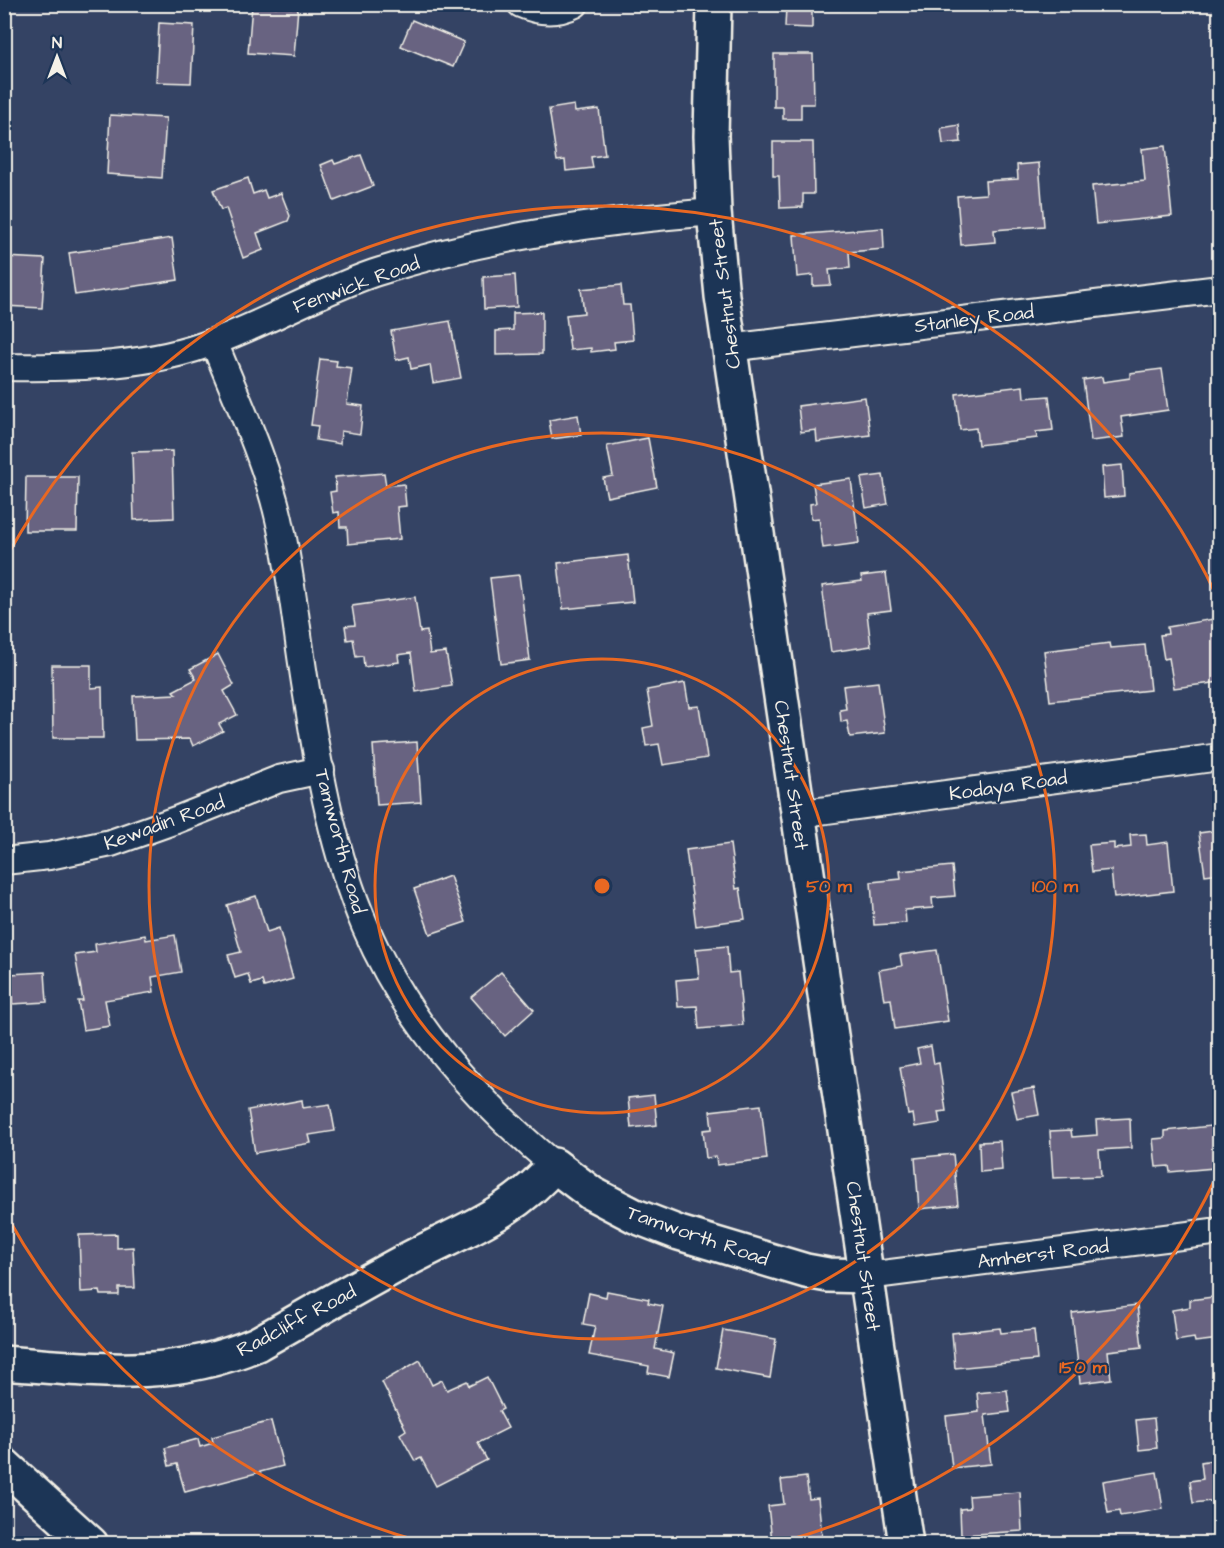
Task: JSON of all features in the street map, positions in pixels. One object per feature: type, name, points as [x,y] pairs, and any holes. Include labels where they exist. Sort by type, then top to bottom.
[{"type":"main road","name":"Chestnut Street","points":[[714,4],[711,126],[714,212],[722,296],[906,1544]]},
{"type":"main road","name":"Tamworth Road","points":[[554,1165],[591,1193],[613,1206],[672,1230],[806,1271],[828,1275],[867,1276]]},
{"type":"main road","name":"Radcliff Road","points":[[4,1363],[70,1370],[121,1371],[191,1365],[236,1353],[257,1344],[402,1263],[502,1211],[532,1190],[554,1165]]},
{"type":"main road","points":[[4,1465],[91,1544]]},
{"type":"street","points":[[520,4],[540,11],[557,11],[575,4]]},
{"type":"street","name":"Fenwick Road","points":[[4,367],[66,366],[165,356],[214,342],[319,294],[376,273],[433,256],[600,223],[714,212]]},
{"type":"street","name":"Stanley Road","points":[[729,348],[1220,289]]},
{"type":"street","name":"Tamworth Road","points":[[214,342],[262,463],[279,517],[321,770],[335,836],[365,928],[395,986],[430,1038],[454,1068],[508,1124],[554,1165]]},
{"type":"street","name":"Kodaya Road","points":[[797,814],[1220,757]]},
{"type":"street","name":"Kewadin Road","points":[[4,861],[49,856],[111,843],[279,779],[321,770]]},
{"type":"street","name":"Amherst Road","points":[[867,1276],[1220,1231]]},
{"type":"building","points":[[775,4],[840,4],[840,10],[812,9],[812,28],[785,27],[786,7],[775,6]]},
{"type":"building","points":[[252,5],[298,8],[294,56],[248,53]]},
{"type":"building","points":[[412,20],[464,42],[453,67],[401,46]]},
{"type":"building","points":[[159,23],[194,25],[191,83],[156,82]]},
{"type":"building","points":[[774,54],[813,54],[814,104],[801,104],[801,119],[783,119],[783,107],[774,107]]},
{"type":"building","points":[[574,105],[575,112],[599,109],[605,155],[591,157],[593,168],[566,171],[565,160],[557,161],[549,109]]},
{"type":"building","points":[[110,115],[166,118],[162,178],[107,174]]},
{"type":"building","points":[[959,125],[961,142],[943,144],[941,128]]},
{"type":"building","points":[[773,142],[813,142],[814,194],[803,194],[803,207],[780,208],[779,176],[773,176]]},
{"type":"building","points":[[1165,146],[1172,216],[1096,224],[1092,186],[1145,181],[1142,149]]},
{"type":"building","points":[[361,155],[373,186],[334,201],[321,165],[333,160],[335,164]]},
{"type":"building","points":[[1039,163],[1044,226],[994,230],[995,242],[961,245],[957,196],[986,194],[985,181],[1018,179],[1017,165]]},
{"type":"building","points":[[248,178],[253,194],[264,190],[267,198],[281,193],[290,216],[288,221],[257,233],[263,250],[243,258],[226,208],[221,210],[213,190]]},
{"type":"building","points":[[883,228],[884,249],[849,252],[850,268],[829,270],[831,285],[813,286],[813,275],[797,277],[794,235]]},
{"type":"building","points":[[4,235],[6,235],[5,257],[45,259],[42,308],[4,306]]},
{"type":"building","points":[[172,238],[178,280],[75,295],[69,253]]},
{"type":"building","points":[[515,275],[517,307],[484,309],[483,277]]},
{"type":"building","points":[[621,285],[623,305],[630,305],[633,340],[614,342],[615,349],[591,352],[591,348],[570,350],[566,315],[584,313],[581,289]]},
{"type":"building","points":[[542,312],[542,354],[496,355],[496,331],[513,330],[513,313]]},
{"type":"building","points":[[450,321],[461,378],[433,383],[430,365],[411,369],[409,357],[396,360],[391,331]]},
{"type":"building","points":[[320,359],[337,361],[336,366],[352,368],[347,404],[363,406],[360,434],[341,431],[340,444],[316,440],[318,426],[311,425]]},
{"type":"building","points":[[1162,369],[1168,410],[1121,417],[1124,437],[1091,441],[1083,380],[1102,377],[1103,382],[1130,378],[1130,373]]},
{"type":"building","points":[[1023,386],[1024,398],[1049,396],[1053,430],[1036,432],[1037,438],[978,445],[976,428],[960,430],[956,394]]},
{"type":"building","points":[[865,397],[870,435],[817,442],[816,430],[801,432],[798,406]]},
{"type":"building","points":[[578,415],[581,435],[552,439],[549,420]]},
{"type":"building","points":[[648,438],[657,487],[607,497],[603,478],[613,476],[607,446]]},
{"type":"building","points":[[172,451],[174,518],[134,520],[132,452]]},
{"type":"building","points":[[1122,465],[1124,496],[1104,498],[1102,467]]},
{"type":"building","points":[[384,473],[386,486],[404,484],[406,506],[397,507],[400,539],[348,544],[347,527],[340,527],[339,512],[333,513],[330,492],[336,491],[335,477]]},
{"type":"building","points":[[883,475],[888,504],[866,508],[861,478]]},
{"type":"building","points":[[26,477],[78,477],[77,531],[25,531]]},
{"type":"building","points":[[851,479],[859,543],[823,548],[819,518],[811,519],[810,504],[816,503],[813,484]]},
{"type":"building","points":[[628,555],[633,602],[563,609],[558,563]]},
{"type":"building","points":[[886,573],[891,610],[867,613],[871,646],[831,652],[822,586],[862,581],[861,576]]},
{"type":"building","points":[[519,575],[530,660],[501,664],[490,578]]},
{"type":"building","points":[[415,597],[420,632],[427,631],[430,654],[446,652],[452,686],[416,692],[411,653],[398,655],[399,662],[364,667],[363,656],[356,657],[353,639],[347,640],[345,626],[355,625],[352,606]]},
{"type":"building","points":[[1213,619],[1214,626],[1220,625],[1220,682],[1174,688],[1169,658],[1164,659],[1160,635],[1168,634],[1167,627]]},
{"type":"building","points":[[1110,643],[1111,648],[1145,645],[1150,690],[1050,701],[1044,651]]},
{"type":"building","points":[[218,654],[234,685],[224,691],[237,715],[219,724],[223,731],[193,746],[190,739],[135,740],[133,696],[176,694],[173,691],[196,679],[190,669]]},
{"type":"building","points":[[52,665],[91,665],[91,688],[102,687],[103,738],[53,738]]},
{"type":"building","points":[[878,682],[885,733],[850,737],[847,721],[841,722],[840,710],[846,709],[843,686]]},
{"type":"building","points":[[685,683],[689,707],[699,706],[707,758],[663,765],[659,744],[646,746],[643,728],[653,726],[647,690]]},
{"type":"building","points":[[417,742],[421,802],[377,805],[373,745]]},
{"type":"building","points":[[1220,830],[1220,873],[1205,875],[1199,833]]},
{"type":"building","points":[[1146,834],[1147,845],[1168,842],[1173,891],[1114,898],[1111,870],[1092,872],[1089,845],[1114,843],[1114,849],[1131,847],[1130,835]]},
{"type":"building","points":[[730,844],[736,889],[740,888],[745,919],[696,926],[686,850]]},
{"type":"building","points":[[952,866],[955,896],[932,898],[933,908],[905,910],[906,923],[874,925],[871,882],[901,879],[900,871]]},
{"type":"building","points":[[450,876],[466,922],[430,934],[414,889]]},
{"type":"building","points":[[256,896],[267,932],[279,928],[293,979],[264,987],[262,981],[251,984],[248,974],[235,978],[228,955],[241,952],[227,905]]},
{"type":"building","points":[[145,935],[146,940],[175,935],[181,972],[152,977],[154,992],[105,1000],[110,1026],[83,1030],[78,1001],[83,1001],[75,955],[96,952],[95,944]]},
{"type":"building","points":[[727,946],[729,973],[738,972],[743,1025],[699,1029],[697,1006],[678,1007],[676,980],[699,978],[696,949]]},
{"type":"building","points":[[937,950],[948,1021],[895,1029],[891,999],[884,1000],[879,970],[902,966],[900,955]]},
{"type":"building","points":[[4,960],[9,960],[10,974],[45,972],[47,1002],[12,1004],[12,997],[4,998]]},
{"type":"building","points":[[501,972],[534,1010],[505,1036],[471,997]]},
{"type":"building","points":[[931,1046],[934,1064],[939,1063],[946,1111],[938,1112],[940,1123],[915,1127],[913,1114],[908,1115],[900,1067],[920,1063],[917,1049]]},
{"type":"building","points":[[1034,1088],[1039,1115],[1017,1119],[1011,1092]]},
{"type":"building","points":[[654,1095],[657,1125],[631,1128],[628,1098]]},
{"type":"building","points":[[302,1100],[303,1108],[330,1104],[335,1131],[309,1135],[311,1143],[255,1153],[248,1110]]},
{"type":"building","points":[[761,1105],[767,1159],[717,1165],[716,1157],[706,1158],[703,1130],[712,1129],[710,1111]]},
{"type":"building","points":[[1130,1118],[1131,1148],[1099,1150],[1101,1176],[1053,1178],[1050,1131],[1071,1130],[1072,1137],[1097,1135],[1096,1120]]},
{"type":"building","points":[[1220,1125],[1220,1161],[1213,1162],[1214,1168],[1170,1172],[1169,1166],[1156,1167],[1153,1139],[1165,1138],[1165,1131]]},
{"type":"building","points":[[1000,1141],[1002,1170],[980,1172],[979,1142]]},
{"type":"building","points":[[953,1154],[958,1205],[919,1209],[915,1158]]},
{"type":"building","points":[[117,1234],[117,1248],[133,1247],[135,1288],[119,1288],[119,1295],[101,1295],[100,1291],[81,1292],[79,1235]]},
{"type":"building","points":[[607,1291],[649,1299],[648,1303],[663,1306],[655,1349],[674,1353],[669,1377],[648,1373],[649,1366],[589,1355],[595,1326],[583,1324],[589,1293],[606,1297]]},
{"type":"building","points":[[1220,1296],[1220,1339],[1195,1342],[1194,1338],[1176,1341],[1172,1310],[1190,1307],[1190,1300]]},
{"type":"building","points":[[1137,1305],[1142,1347],[1108,1351],[1111,1379],[1080,1383],[1072,1313]]},
{"type":"building","points":[[1000,1328],[1001,1333],[1034,1330],[1037,1360],[955,1368],[952,1333]]},
{"type":"building","points":[[723,1330],[776,1339],[770,1378],[716,1368]]},
{"type":"building","points":[[420,1360],[432,1385],[442,1380],[447,1390],[467,1381],[469,1386],[487,1377],[503,1409],[499,1411],[508,1428],[478,1443],[487,1460],[436,1486],[421,1458],[415,1461],[400,1434],[406,1430],[382,1382]]},
{"type":"building","points":[[1007,1390],[1010,1412],[985,1415],[991,1464],[952,1468],[946,1416],[979,1412],[977,1393]]},
{"type":"building","points":[[1154,1418],[1157,1448],[1139,1450],[1136,1420]]},
{"type":"building","points":[[271,1421],[283,1466],[185,1492],[177,1464],[169,1466],[165,1448],[198,1439],[200,1447],[213,1443],[212,1437]]},
{"type":"building","points":[[1220,1459],[1220,1500],[1193,1503],[1190,1481],[1203,1479],[1201,1462]]},
{"type":"building","points":[[1157,1472],[1163,1509],[1120,1516],[1119,1511],[1108,1513],[1103,1481]]},
{"type":"building","points":[[806,1477],[809,1499],[818,1498],[822,1536],[772,1541],[768,1506],[784,1504],[781,1480]]},
{"type":"building","points":[[1020,1492],[1022,1531],[961,1535],[960,1509],[970,1508],[969,1496]]}]
